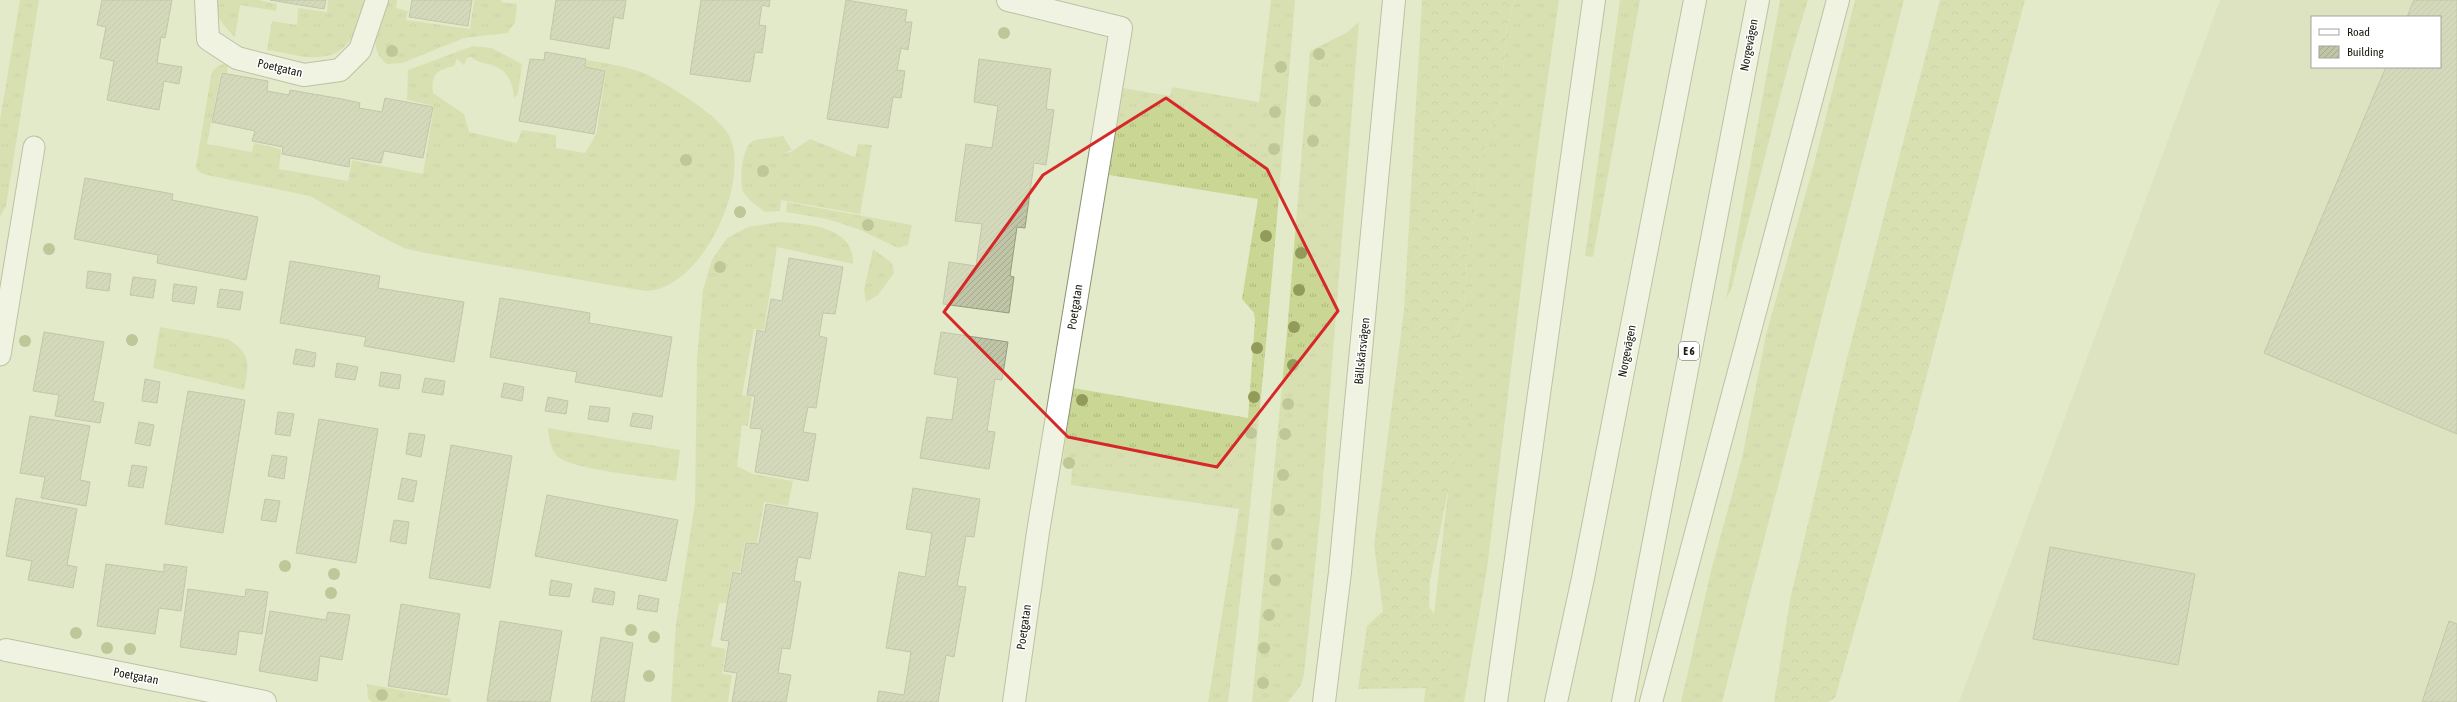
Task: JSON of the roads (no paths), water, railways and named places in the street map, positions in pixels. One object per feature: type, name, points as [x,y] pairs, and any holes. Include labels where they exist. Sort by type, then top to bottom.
[{"type":"main road","name":"Poetgatan","points":[[206,0],[208,39],[236,58],[304,75],[340,70],[360,50],[377,0]]},
{"type":"main road","name":"Poetgatan","points":[[1008,0],[1121,28],[1038,532],[1014,702]]},
{"type":"main road","name":"Bällskärsvägen","points":[[1324,702],[1342,548],[1394,0]]},
{"type":"main road","points":[[1496,702],[1594,0]]},
{"type":"main road","name":"Norgevägen","points":[[1556,702],[1584,571],[1695,0]]},
{"type":"main road","name":"Norgevägen","points":[[1622,702],[1758,0]]},
{"type":"main road","points":[[1651,702],[1838,0]]},
{"type":"main road","name":"Poetgatan","points":[[3,649],[265,702]]},
{"type":"lane","points":[[0,355],[34,147]]}]
